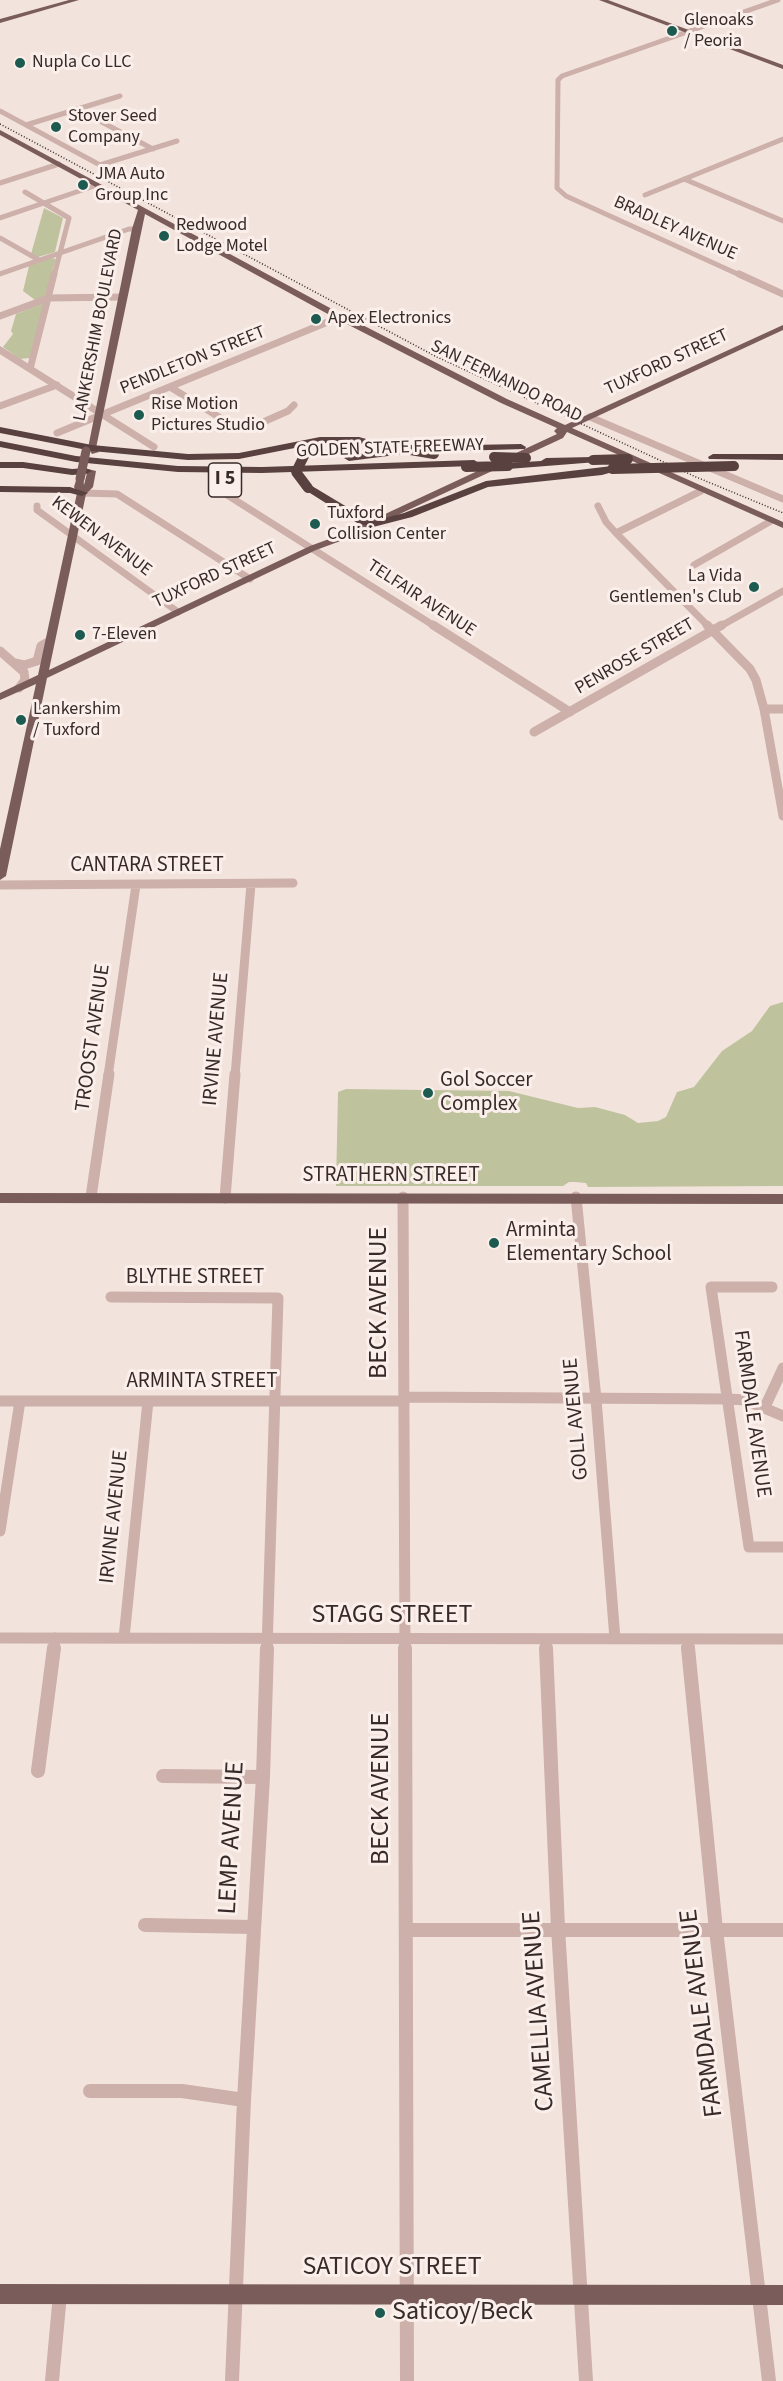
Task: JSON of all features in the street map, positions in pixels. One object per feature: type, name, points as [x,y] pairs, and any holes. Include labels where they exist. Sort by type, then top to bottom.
[{"type":"highway","points":[[0,430],[91,450],[212,458],[251,454],[320,440],[359,440],[387,446]]},
{"type":"highway","points":[[511,462],[487,457],[434,454],[360,442],[343,442],[318,448],[304,456],[296,472],[308,488],[368,523],[408,515],[486,484],[536,477],[602,472],[598,464]]},
{"type":"highway","points":[[0,447],[74,465],[190,475],[463,468]]},
{"type":"highway","name":"GOLDEN STATE FREEWAY","points":[[0,447],[142,467],[214,470],[463,468],[511,462],[598,464],[783,462]]},
{"type":"highway","points":[[142,467],[275,465],[339,460],[398,450],[511,462]]},
{"type":"highway","name":"GOLDEN STATE FREEWAY","points":[[0,455],[85,477],[233,480],[463,468],[511,462],[598,464],[783,462]]},
{"type":"highway","points":[[0,465],[23,465],[72,472],[85,477]]},
{"type":"highway","points":[[0,489],[70,490],[82,493]]},
{"type":"highway","points":[[0,495],[82,493]]},
{"type":"main road","points":[[0,21],[76,0]]},
{"type":"main road","points":[[602,0],[783,67]]},
{"type":"main road","name":"SAN FERNANDO ROAD","points":[[1,133],[340,317],[564,430],[783,525]]},
{"type":"main road","name":"LANKERSHIM BOULEVARD","points":[[0,876],[72,536],[82,493],[88,487],[85,477],[100,414],[136,229],[142,210]]},
{"type":"main road","points":[[136,229],[145,219],[160,219]]},
{"type":"main road","name":"TUXFORD STREET","points":[[0,697],[313,548],[323,546],[412,499],[511,462],[590,417],[783,327]]},
{"type":"main road","name":"TUXFORD STREET","points":[[368,523],[560,436],[564,430]]},
{"type":"main road","points":[[403,509],[413,502],[412,499]]},
{"type":"main road","name":"STRATHERN STREET","points":[[0,1197],[783,1199]]},
{"type":"main road","name":"SATICOY STREET","points":[[0,2294],[783,2295]]},
{"type":"street","points":[[687,32],[778,0]]},
{"type":"street","name":"BRADLEY AVENUE","points":[[687,32],[559,78],[557,188],[566,196],[783,294]]},
{"type":"street","points":[[26,125],[120,96]]},
{"type":"street","points":[[77,109],[153,149]]},
{"type":"street","points":[[0,111],[100,165],[177,141]]},
{"type":"street","points":[[645,195],[783,139]]},
{"type":"street","points":[[0,183],[59,164]]},
{"type":"street","points":[[684,179],[783,221]]},
{"type":"street","points":[[0,218],[97,185]]},
{"type":"street","points":[[25,192],[69,218],[30,369]]},
{"type":"street","points":[[0,274],[127,230],[136,229]]},
{"type":"street","points":[[0,238],[39,261]]},
{"type":"street","points":[[0,316],[49,298],[122,297]]},
{"type":"street","name":"PENDLETON STREET","points":[[57,432],[340,317]]},
{"type":"street","points":[[0,350],[154,447]]},
{"type":"street","points":[[0,360],[9,356]]},
{"type":"street","points":[[0,406],[57,385]]},
{"type":"street","points":[[170,387],[227,422],[238,424],[261,423],[288,411],[294,405]]},
{"type":"street","name":"SAN FERNANDO ROAD","points":[[590,417],[783,499]]},
{"type":"street","points":[[616,533],[701,491]]},
{"type":"street","points":[[82,493],[117,494],[250,579]]},
{"type":"street","name":"TELFAIR AVENUE","points":[[224,493],[570,712]]},
{"type":"street","name":"KEWEN AVENUE","points":[[37,506],[37,510],[178,612]]},
{"type":"street","points":[[598,506],[606,522],[616,533],[750,669],[756,680],[764,709],[783,816]]},
{"type":"street","points":[[694,565],[771,521]]},
{"type":"street","name":"PENROSE STREET","points":[[534,732],[783,591]]},
{"type":"street","points":[[15,663],[24,665],[37,661],[40,646],[50,641]]},
{"type":"street","points":[[0,651],[26,676],[26,680],[19,688]]},
{"type":"street","points":[[764,709],[783,709]]},
{"type":"street","name":"CANTARA STREET","points":[[0,885],[293,883]]},
{"type":"street","name":"IRVINE AVENUE","points":[[225,1198],[251,884]]},
{"type":"street","name":"TROOST AVENUE","points":[[91,1197],[136,885]]},
{"type":"street","name":"BECK AVENUE","points":[[403,1197],[407,2381]]},
{"type":"street","name":"GOLL AVENUE","points":[[576,1197],[596,1399],[615,1639]]},
{"type":"street","name":"FARMDALE AVENUE","points":[[772,1287],[711,1287],[749,1547],[783,1547]]},
{"type":"street","name":"BLYTHE STREET","points":[[111,1297],[278,1298]]},
{"type":"street","name":"LEMP AVENUE","points":[[232,2381],[244,2100],[263,1778],[278,1298]]},
{"type":"street","points":[[765,1407],[783,1368]]},
{"type":"street","name":"ARMINTA STREET","points":[[0,1401],[729,1399],[745,1400],[783,1416]]},
{"type":"street","points":[[0,1531],[20,1401]]},
{"type":"street","name":"IRVINE AVENUE","points":[[124,1638],[148,1401]]},
{"type":"street","name":"STAGG STREET","points":[[0,1638],[783,1639]]},
{"type":"street","points":[[38,1771],[55,1638]]},
{"type":"street","name":"CAMELLIA AVENUE","points":[[546,1639],[558,1928],[586,2381]]},
{"type":"street","name":"FARMDALE AVENUE","points":[[687,1639],[716,1930],[769,2381]]},
{"type":"street","points":[[163,1776],[263,1778]]},
{"type":"street","points":[[145,1926],[253,1928]]},
{"type":"street","points":[[406,1930],[558,1928],[783,1930]]},
{"type":"street","points":[[90,2091],[182,2091],[244,2100]]},
{"type":"street","points":[[52,2381],[60,2294]]},
{"type":"green space","points":[[44,208],[63,218],[55,252],[38,257],[31,254]]},
{"type":"green space","points":[[52,258],[56,259],[45,297],[35,300],[23,291],[29,266]]},
{"type":"green space","points":[[44,303],[30,358],[20,359],[3,347],[13,334],[11,331],[16,314]]},
{"type":"green space","name":"Gol Soccer Complex","points":[[783,1002],[783,1186],[588,1187],[586,1183],[569,1182],[563,1186],[336,1186],[338,1092],[346,1089],[509,1091],[578,1108],[595,1107],[625,1115],[638,1123],[658,1121],[666,1117],[677,1092],[694,1087],[722,1051],[752,1031],[770,1006]]},
{"type":"railway","points":[[0,124],[435,356],[696,477],[783,513]]},
{"type":"place","name":"Glenoaks / Peoria","points":[[672,31]]},
{"type":"place","name":"Nupla Co LLC","points":[[20,63]]},
{"type":"place","name":"Stover Seed Company","points":[[56,127]]},
{"type":"place","name":"JMA Auto Group Inc","points":[[83,185]]},
{"type":"place","name":"Redwood Lodge Motel","points":[[164,236]]},
{"type":"place","name":"Apex Electronics","points":[[316,319]]},
{"type":"place","name":"Rise Motion Pictures Studio","points":[[139,415]]},
{"type":"place","name":"Tuxford Collision Center","points":[[315,524]]},
{"type":"place","name":"La Vida Gentlemen's Club","points":[[754,587]]},
{"type":"place","name":"7-Eleven","points":[[80,635]]},
{"type":"place","name":"Lankershim / Tuxford","points":[[21,720]]},
{"type":"place","name":"Gol Soccer Complex","points":[[428,1093]]},
{"type":"place","name":"Arminta Elementary School","points":[[494,1243]]},
{"type":"place","name":"Saticoy/Beck","points":[[380,2313]]}]
